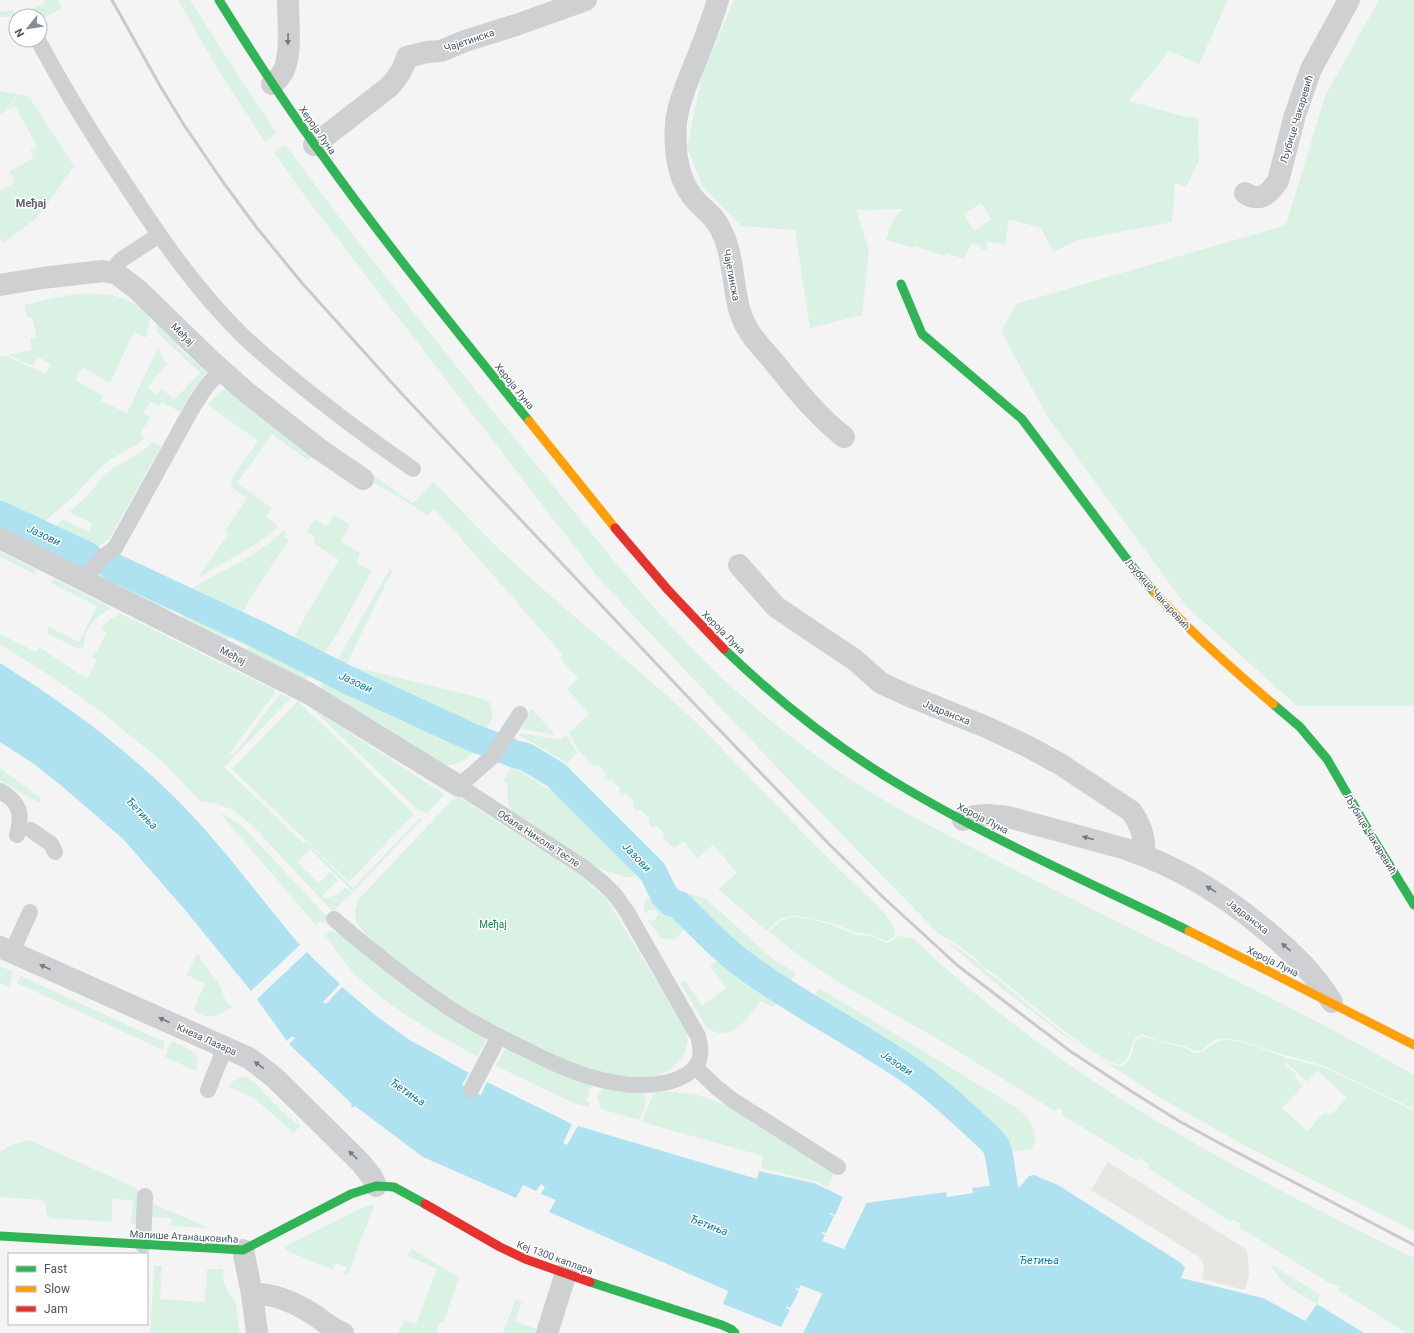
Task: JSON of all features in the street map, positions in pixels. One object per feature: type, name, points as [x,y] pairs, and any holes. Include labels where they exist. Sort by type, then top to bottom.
[{"type":"main road","name":"Хероја Луна","points":[[219,0],[245,43],[314,145],[373,225],[443,315],[638,555],[680,603],[720,645],[764,686],[830,739],[882,774],[963,820],[1332,1002],[1414,1045]]},
{"type":"main road","name":"Љубице Чакаревић","points":[[901,284],[922,334],[1022,419],[1135,570],[1173,613],[1216,655],[1300,727],[1327,760],[1414,905]]},
{"type":"main road","name":"Малише Атанацковића","points":[[0,1236],[242,1250],[351,1194],[376,1186]]},
{"type":"main road","name":"Кеј 1300 каплара","points":[[376,1186],[387,1186],[400,1190],[505,1250],[525,1259],[634,1297],[722,1325],[731,1329],[735,1333]]},
{"type":"street","points":[[272,84],[283,72],[288,57],[288,0]]},
{"type":"street","name":"Чајетинска","points":[[314,145],[389,87],[399,76],[407,57],[427,52],[440,51],[586,0]]},
{"type":"street","name":"Чајетинска","points":[[718,0],[706,37],[682,96],[676,123],[677,159],[680,173],[686,189],[710,214],[721,229],[731,264],[735,295],[748,330],[760,347],[799,392],[831,427],[844,437]]},
{"type":"street","name":"Љубице Чакаревић","points":[[1245,193],[1252,198],[1262,197],[1272,190],[1278,181],[1293,122],[1311,69],[1349,0]]},
{"type":"street","name":"Међај","points":[[0,285],[74,273],[103,270],[122,277],[138,290],[221,370],[279,418],[368,483]]},
{"type":"street","name":"Међај","points":[[0,538],[308,693],[459,786]]},
{"type":"street","name":"Јадранска","points":[[739,565],[776,607],[855,660],[881,683],[1025,745],[1060,764],[1131,811],[1138,820],[1144,833],[1144,855]]},
{"type":"street","name":"Јадранска","points":[[963,820],[974,816],[988,815],[1008,817],[1107,843],[1144,855],[1184,873],[1217,892],[1237,906],[1300,960],[1320,983],[1332,1002]]},
{"type":"street","name":"Кнеза Лазара","points":[[6,950],[249,1058],[275,1078],[361,1163],[372,1177],[376,1186]]},
{"type":"street","points":[[242,1250],[252,1294],[257,1333]]},
{"type":"street","points":[[547,1333],[566,1273]]},
{"type":"street","points":[[252,1294],[268,1294],[305,1309],[332,1329],[343,1333]]},
{"type":"lane","points":[[42,48],[76,108],[159,235],[178,262],[221,314],[256,348],[345,421],[413,469]]},
{"type":"lane","points":[[110,272],[112,268],[121,260],[159,235]]},
{"type":"lane","points":[[85,581],[106,548],[115,548],[194,405],[206,387],[221,370]]},
{"type":"lane","points":[[459,786],[492,757],[520,714]]},
{"type":"lane","name":"Обала Николе Тесле","points":[[459,786],[583,867],[615,895],[627,912],[695,1029],[700,1041],[701,1050],[699,1061],[695,1067]]},
{"type":"lane","points":[[0,792],[12,798],[17,804],[24,832],[51,844],[55,852]]},
{"type":"lane","points":[[6,950],[30,912]]},
{"type":"lane","points":[[334,919],[374,953],[443,1004],[478,1025],[538,1056],[602,1080],[614,1083],[641,1085],[658,1084],[682,1077],[695,1067],[731,1099],[838,1167]]},
{"type":"lane","points":[[471,1090],[500,1036]]},
{"type":"lane","points":[[208,1090],[225,1047]]},
{"type":"lane","points":[[143,1245],[145,1196]]},
{"type":"green space","points":[[44,0],[58,0],[62,8],[48,16],[48,8],[34,8],[45,3]]},
{"type":"green space","points":[[178,0],[190,0],[276,132],[265,142],[217,68]]},
{"type":"green space","points":[[734,0],[1228,0],[1199,64],[1169,51],[1129,101],[1182,116],[1198,118],[1199,160],[1186,187],[1175,183],[1172,222],[1078,240],[1053,252],[1041,228],[1009,219],[1005,245],[988,241],[986,250],[981,249],[981,245],[971,244],[964,259],[946,253],[945,256],[915,246],[914,248],[886,240],[893,219],[903,209],[856,210],[869,251],[862,315],[810,328],[795,230],[741,226],[703,187],[687,147],[702,76]],"holes":[[[981,203],[992,219],[974,231],[964,214]]]},
{"type":"green space","points":[[1379,0],[1414,0],[1414,706],[1297,706],[1186,606],[1047,416],[1001,331],[1016,304],[1286,225],[1325,96]]},
{"type":"green space","points":[[8,11],[8,17],[0,17],[0,12]]},
{"type":"green space","points":[[0,91],[17,94],[6,111],[0,114]]},
{"type":"green space","points":[[18,94],[29,97],[74,166],[38,217],[3,243],[0,237],[0,191],[15,182],[10,171],[34,158],[30,151],[37,146],[15,106],[8,110]]},
{"type":"green space","points":[[283,145],[285,147],[286,146],[344,224],[434,338],[630,580],[685,641],[754,707],[826,763],[851,780],[902,810],[1082,904],[1273,999],[1414,1075],[1414,1109],[1325,1066],[1226,1038],[1211,1042],[1202,1050],[1196,1051],[1184,1046],[1160,1041],[1142,1034],[1133,1041],[1128,1057],[1124,1062],[1120,1064],[1111,1062],[1096,1054],[1078,1041],[996,975],[983,967],[975,958],[939,934],[787,778],[600,580],[307,199],[274,152]]},
{"type":"green space","points":[[77,294],[99,294],[125,299],[142,308],[151,315],[146,338],[134,332],[110,383],[82,367],[76,380],[103,396],[101,401],[127,413],[158,348],[167,365],[154,378],[148,388],[157,395],[161,388],[174,400],[200,373],[157,332],[157,321],[179,341],[177,346],[207,373],[194,388],[180,412],[162,402],[159,406],[150,402],[143,413],[150,418],[140,434],[145,437],[139,443],[108,461],[72,498],[39,526],[0,509],[0,357],[6,356],[46,374],[51,364],[38,357],[33,366],[8,355],[32,350],[30,339],[37,338],[32,317],[27,317],[24,305]]},
{"type":"green space","points":[[229,388],[313,454],[308,460],[272,434],[237,483],[272,508],[266,517],[278,526],[249,548],[197,579],[228,534],[225,531],[247,498],[231,487],[232,478],[258,441],[208,405],[220,391]]},
{"type":"green space","points":[[153,442],[161,446],[109,539],[93,550],[52,531],[62,519],[89,532],[92,523],[69,512],[86,497],[113,468],[140,453]]},
{"type":"green space","points":[[370,473],[413,503],[434,482],[483,534],[522,570],[699,725],[818,848],[880,908],[892,924],[895,932],[893,937],[886,941],[871,934],[858,933],[832,923],[793,915],[778,920],[767,931],[718,889],[737,873],[713,845],[697,858],[684,841],[674,848],[662,837],[665,834],[656,825],[653,828],[648,822],[650,819],[640,809],[637,811],[632,806],[635,803],[626,793],[622,796],[618,791],[621,789],[611,779],[609,781],[604,777],[607,774],[598,765],[595,767],[579,751],[569,733],[589,714],[567,689],[578,678],[560,658],[563,655],[434,508],[427,516],[411,504],[367,479]]},
{"type":"green space","points":[[334,515],[350,525],[341,542],[360,553],[356,563],[372,571],[337,634],[320,660],[291,644],[306,615],[339,560],[315,544],[314,536],[307,531],[315,519],[326,526]]},
{"type":"green space","points":[[284,530],[287,533],[285,537],[289,540],[258,586],[239,618],[187,595],[194,587],[252,555]]},
{"type":"green space","points":[[46,543],[82,561],[67,561],[44,551]]},
{"type":"green space","points":[[0,551],[36,570],[35,574],[0,557]]},
{"type":"green space","points":[[390,569],[393,570],[346,665],[489,701],[493,716],[483,735],[334,666]]},
{"type":"green space","points":[[109,570],[174,602],[167,614],[107,580],[106,575]]},
{"type":"green space","points":[[54,579],[111,608],[100,615],[92,623],[86,633],[84,646],[78,649],[47,633],[49,627],[79,642],[97,606],[51,583]]},
{"type":"green space","points":[[188,609],[234,629],[225,643],[181,620]]},
{"type":"green space","points":[[119,613],[276,691],[230,753],[233,756],[280,694],[291,698],[224,767],[303,843],[306,841],[353,888],[420,818],[422,819],[353,892],[310,849],[297,862],[319,883],[330,872],[338,880],[322,896],[325,899],[340,893],[345,887],[352,893],[333,912],[252,825],[233,810],[214,803],[200,801],[164,763],[100,711],[55,679],[0,644],[0,634],[36,652],[39,647],[87,679],[97,660],[92,657],[96,651],[97,652],[106,633],[102,628]]},
{"type":"green space","points":[[252,638],[314,670],[305,680],[247,650]]},
{"type":"green space","points":[[327,677],[476,748],[463,760],[446,766],[319,690]]},
{"type":"green space","points":[[298,701],[414,814],[349,882],[232,769]]},
{"type":"green space","points":[[313,709],[444,794],[443,796],[427,813],[418,810]]},
{"type":"green space","points":[[532,709],[555,735],[522,729],[526,717]]},
{"type":"green space","points":[[520,733],[560,740],[566,735],[577,753],[567,763],[519,735]]},
{"type":"green space","points":[[512,766],[553,792],[629,866],[636,877],[627,877],[598,869],[513,812],[509,805],[507,792],[508,785],[503,781]]},
{"type":"green space","points":[[0,768],[41,798],[39,803],[0,781]]},
{"type":"green space","name":"Међај","points":[[459,797],[579,874],[607,900],[686,1030],[688,1040],[685,1052],[682,1058],[671,1069],[657,1076],[645,1078],[604,1074],[572,1063],[473,1016],[374,944],[356,922],[355,910],[358,900],[453,799]]},
{"type":"green space","points":[[220,813],[238,823],[247,831],[328,918],[323,923],[321,921],[316,925]]},
{"type":"green space","points":[[678,894],[692,894],[706,899],[773,959],[796,973],[787,986],[747,960]]},
{"type":"green space","points":[[646,898],[656,902],[663,902],[675,911],[740,972],[780,998],[773,1007],[761,1001],[738,1027],[731,1031],[723,1033],[715,1032],[706,1027],[680,982],[683,981],[687,983],[702,1006],[726,988],[710,966],[719,959],[686,928],[674,940],[661,938],[647,918],[651,921],[655,920],[658,915],[657,911],[652,909],[648,910],[646,915],[644,907]]},
{"type":"green space","points":[[792,917],[810,919],[857,935],[871,936],[887,943],[898,936],[913,939],[953,975],[998,1012],[1054,1054],[1153,1119],[1204,1149],[1308,1205],[1414,1258],[1414,1333],[1407,1333],[1338,1290],[1340,1287],[1332,1283],[1331,1284],[1239,1227],[1241,1224],[1233,1219],[1231,1222],[1148,1168],[1150,1165],[1139,1158],[1137,1161],[1061,1114],[1063,1111],[1060,1108],[1055,1111],[936,1038],[841,984],[805,960],[769,932],[779,922]]},
{"type":"green space","points":[[329,931],[341,934],[487,1038],[477,1056],[413,1020],[382,998],[351,970],[343,960],[325,936]]},
{"type":"green space","points":[[946,941],[957,947],[1058,1029],[1093,1054],[1062,1034],[1001,988]]},
{"type":"green space","points":[[197,953],[218,982],[226,1001],[232,1007],[218,1015],[207,1017],[193,1011],[205,984],[187,975]]},
{"type":"green space","points":[[0,966],[13,972],[9,987],[0,983]]},
{"type":"green space","points":[[21,976],[164,1042],[163,1050],[17,983]]},
{"type":"green space","points":[[819,988],[1017,1108],[1026,1117],[1035,1132],[1035,1141],[1032,1149],[1006,1153],[1003,1142],[993,1130],[961,1100],[917,1064],[811,1001]]},
{"type":"green space","points":[[803,1013],[888,1064],[904,1075],[933,1101],[900,1077],[802,1015]]},
{"type":"green space","points":[[1143,1036],[1197,1053],[1202,1052],[1217,1042],[1226,1040],[1232,1041],[1247,1044],[1285,1057],[1286,1065],[1297,1075],[1295,1078],[1303,1086],[1282,1108],[1307,1131],[1325,1112],[1330,1116],[1347,1098],[1318,1071],[1307,1082],[1288,1064],[1286,1061],[1287,1058],[1325,1068],[1414,1111],[1414,1231],[1242,1144],[1159,1097],[1099,1058],[1112,1065],[1122,1066],[1130,1059],[1136,1040]]},
{"type":"green space","points":[[172,1041],[187,1048],[196,1055],[198,1065],[196,1071],[165,1057]]},
{"type":"green space","points":[[506,1047],[592,1085],[593,1088],[590,1088],[587,1101],[590,1103],[589,1107],[576,1104],[496,1066]]},
{"type":"green space","points":[[245,1076],[255,1083],[282,1111],[300,1126],[294,1133],[255,1099],[229,1087],[233,1081]]},
{"type":"green space","points":[[604,1087],[642,1093],[646,1103],[639,1120],[601,1109],[597,1097]]},
{"type":"green space","points":[[658,1091],[695,1094],[726,1105],[834,1173],[828,1187],[815,1181],[761,1168],[763,1156],[642,1122],[653,1095]]},
{"type":"green space","points":[[29,1140],[136,1188],[140,1196],[140,1224],[131,1223],[133,1202],[130,1200],[112,1199],[112,1222],[50,1218],[46,1213],[46,1203],[42,1200],[0,1197],[0,1152],[11,1145]]},
{"type":"green space","points":[[149,1202],[207,1228],[171,1226],[171,1218],[148,1217]]},
{"type":"green space","points":[[370,1205],[374,1205],[348,1275],[344,1274],[347,1267],[336,1263],[333,1270],[285,1250],[286,1246]]},
{"type":"green space","points":[[411,1248],[459,1278],[443,1323],[440,1322],[436,1333],[398,1333],[404,1320],[416,1324],[437,1269],[408,1256]]},
{"type":"green space","points":[[1271,1264],[1320,1295],[1317,1304],[1284,1283],[1274,1271]]},
{"type":"green space","points":[[154,1266],[162,1266],[160,1299],[205,1302],[207,1269],[223,1269],[224,1283],[229,1294],[235,1300],[239,1333],[150,1333]]},
{"type":"green space","points":[[515,1300],[522,1301],[515,1322],[540,1330],[539,1333],[503,1333]]},
{"type":"sand","points":[[1108,1162],[1247,1250],[1249,1274],[1245,1290],[1202,1279],[1204,1267],[1198,1256],[1091,1190]]},
{"type":"water","points":[[0,663],[75,713],[121,749],[166,789],[188,811],[228,857],[293,937],[340,984],[323,1002],[326,1004],[342,987],[375,1015],[408,1039],[469,1073],[462,1085],[481,1095],[487,1082],[572,1124],[563,1143],[567,1145],[578,1126],[757,1179],[759,1171],[814,1183],[843,1197],[835,1215],[830,1214],[834,1216],[826,1233],[821,1233],[825,1235],[817,1252],[813,1251],[816,1253],[808,1271],[804,1269],[804,1271],[807,1272],[799,1289],[795,1288],[799,1291],[790,1308],[787,1306],[786,1308],[790,1310],[781,1327],[723,1304],[728,1291],[549,1212],[556,1200],[541,1194],[545,1187],[541,1184],[536,1191],[523,1185],[516,1198],[423,1157],[355,1106],[353,1108],[351,1107],[352,1104],[289,1044],[295,1038],[292,1036],[287,1041],[251,991],[186,911],[123,839],[34,764],[0,742]]},
{"type":"water","name":"Ђетиња","points":[[1034,1175],[1058,1185],[1181,1263],[1185,1268],[1181,1278],[1263,1298],[1305,1321],[1317,1304],[1364,1333],[803,1333],[866,1203],[946,1192],[947,1197],[973,1193],[972,1188],[996,1185],[997,1181],[1005,1179],[1018,1189],[1029,1176]]},
{"type":"pier","points":[[302,943],[309,950],[256,1000],[250,992]]},
{"type":"pier","points":[[865,1202],[867,1202],[803,1333],[801,1333]]},
{"type":"waterway","name":"Јазови","points":[[0,515],[88,556]]},
{"type":"waterway","name":"Јазови","points":[[111,566],[261,636],[350,681],[469,736],[526,757],[556,775],[653,872],[664,895],[672,903],[679,905],[727,951],[763,979],[885,1054],[916,1075],[949,1101],[990,1139],[996,1146],[999,1155],[1009,1218]]},
{"type":"waterway","name":"Ђетиња","points":[[749,1239],[994,1333]]},
{"type":"railway","points":[[112,0],[184,125],[257,228],[302,283],[402,394],[685,694],[829,844],[885,899],[957,965],[1070,1051],[1134,1093],[1179,1121],[1221,1144],[1414,1245]]},
{"type":"traffic: fast","points":[[219,0],[309,137],[373,224],[529,421]]},
{"type":"traffic: fast","points":[[901,284],[922,334],[1022,419],[1135,570],[1155,593]]},
{"type":"traffic: fast","points":[[724,649],[762,684],[822,733],[885,776],[922,798],[997,838],[1189,931]]},
{"type":"traffic: fast","points":[[1273,704],[1300,727],[1327,759],[1414,905]]},
{"type":"traffic: fast","points":[[0,1236],[243,1250],[351,1194],[376,1186],[394,1187],[425,1204]]},
{"type":"traffic: fast","points":[[590,1282],[722,1325],[731,1329],[735,1333]]},
{"type":"traffic: slow","points":[[529,421],[615,528]]},
{"type":"traffic: slow","points":[[1155,593],[1212,650],[1273,704]]},
{"type":"traffic: slow","points":[[1189,931],[1414,1045]]},
{"type":"traffic: jam","points":[[615,528],[668,590],[724,649]]},
{"type":"traffic: jam","points":[[425,1204],[500,1247],[525,1259],[590,1282]]},
{"type":"district","name":"Међај","points":[[31,203]]}]
